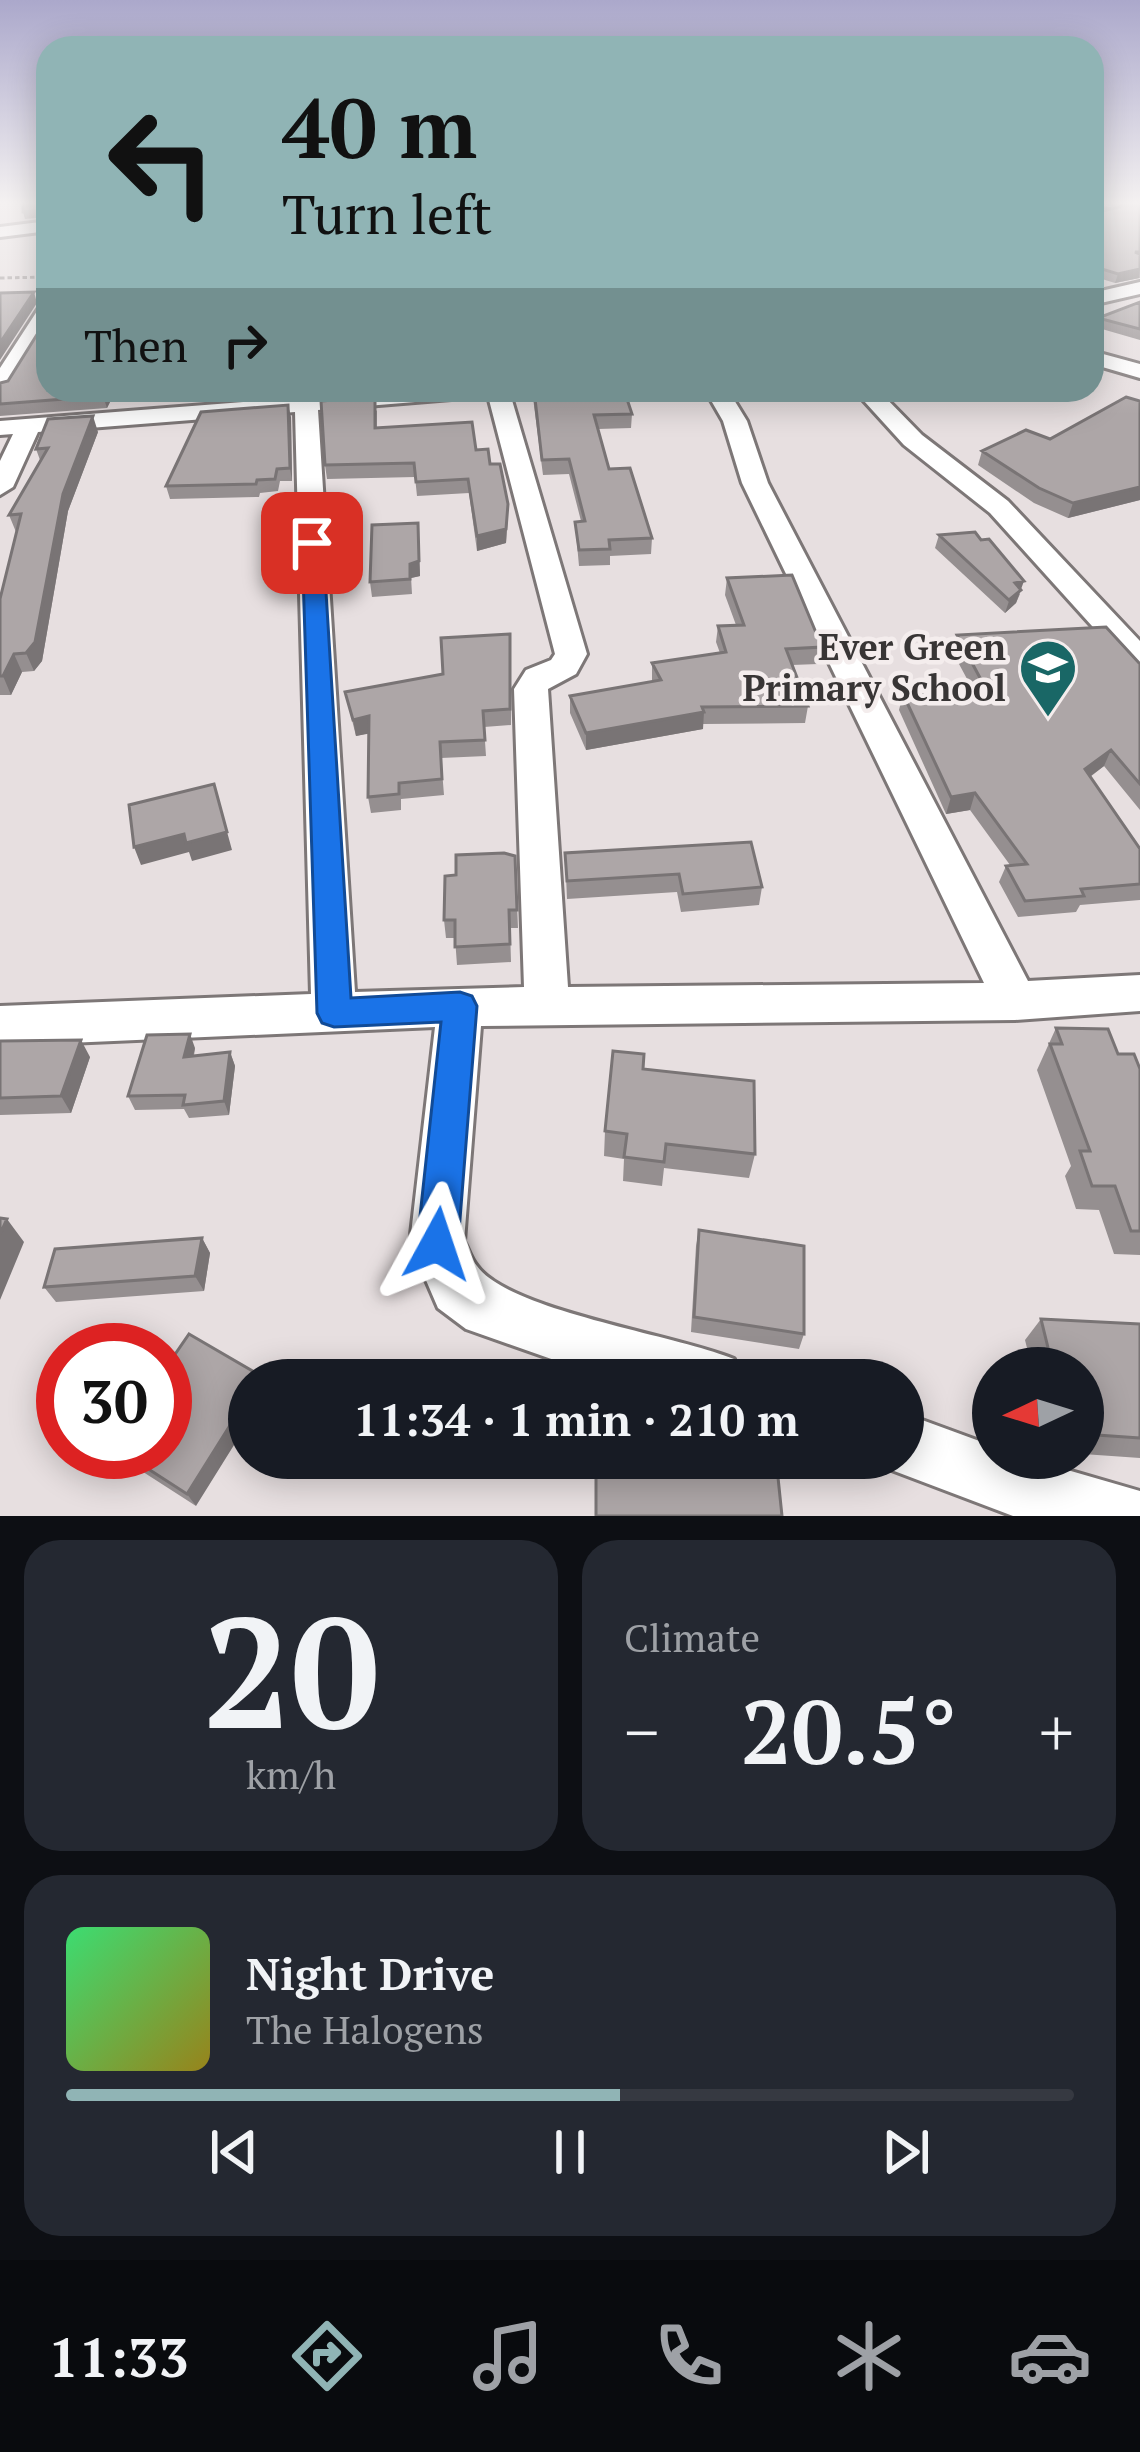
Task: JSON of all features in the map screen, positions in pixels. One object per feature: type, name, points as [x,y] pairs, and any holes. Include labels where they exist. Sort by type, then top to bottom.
[{"type":"street","points":[[1104,296],[1140,288]]},
{"type":"street","points":[[0,385],[36,328]]},
{"type":"street","points":[[1104,361],[1140,370]]},
{"type":"street","points":[[0,428],[180,402]]},
{"type":"street","points":[[306,402],[334,1013]]},
{"type":"street","points":[[501,402],[572,654],[564,667],[538,677],[531,689],[547,1006]]},
{"type":"street","points":[[729,402],[754,483],[1015,1000]]},
{"type":"street","points":[[877,402],[913,440],[999,507],[1140,660]]},
{"type":"street","points":[[0,488],[28,426]]},
{"type":"street","points":[[0,1026],[460,1006],[1015,1000],[1140,993]]},
{"type":"street","points":[[460,1006],[437,1244],[458,1288],[486,1309],[639,1359]]},
{"type":"street","points":[[924,1452],[1071,1506],[1123,1516]]},
{"type":"path","points":[[0,278],[36,277]]},
{"type":"building","points":[[34,292],[0,343],[0,293]]},
{"type":"building","points":[[1140,302],[1140,329],[1104,320]]},
{"type":"building","points":[[36,336],[36,401],[0,404],[0,383],[8,381]]},
{"type":"building","points":[[1126,397],[1140,401],[1140,487],[1073,503],[1039,488],[982,451],[1026,430],[1050,439]]},
{"type":"building","points":[[321,402],[375,402],[375,428],[472,422],[476,450],[488,449],[490,464],[500,464],[508,504],[506,529],[477,536],[468,479],[416,482],[414,463],[325,465]]},
{"type":"building","points":[[535,402],[628,402],[632,414],[594,415],[609,469],[630,468],[652,538],[609,540],[610,549],[579,550],[575,522],[585,521],[569,459],[542,460]]},
{"type":"building","points":[[288,405],[290,468],[277,469],[275,479],[257,480],[256,484],[166,486],[201,412]]},
{"type":"building","points":[[93,416],[63,494],[35,642],[26,653],[14,654],[0,676],[0,599],[21,514],[9,515],[48,448],[36,449],[48,419]]},
{"type":"building","points":[[418,523],[419,561],[410,564],[410,579],[370,582],[372,525]]},
{"type":"building","points":[[975,532],[981,540],[989,539],[1024,581],[1015,583],[1021,590],[1009,600],[939,535]]},
{"type":"building","points":[[792,575],[822,647],[786,649],[808,706],[702,707],[704,712],[586,733],[570,696],[661,680],[652,663],[726,652],[718,626],[744,625],[727,578]]},
{"type":"building","points":[[1106,627],[1140,664],[1140,784],[1111,750],[1085,769],[1140,849],[1140,884],[1081,889],[1084,896],[1025,901],[1006,866],[1027,864],[975,793],[951,797],[903,694],[986,689],[957,635]]},
{"type":"building","points":[[510,634],[510,709],[483,711],[485,740],[440,742],[442,779],[399,783],[399,794],[368,797],[369,716],[353,720],[345,692],[443,674],[441,638]]},
{"type":"building","points":[[214,784],[227,832],[186,843],[184,834],[134,847],[129,805]]},
{"type":"building","points":[[751,842],[762,887],[683,894],[679,874],[567,881],[565,853]]},
{"type":"building","points":[[456,855],[515,856],[517,910],[509,910],[510,944],[455,947],[455,920],[444,920],[445,876],[456,875]]},
{"type":"building","points":[[1056,1028],[1108,1029],[1118,1054],[1134,1054],[1140,1069],[1140,1231],[1131,1231],[1115,1186],[1092,1186],[1080,1151],[1090,1151],[1050,1044],[1062,1044]]},
{"type":"building","points":[[190,1034],[184,1057],[230,1052],[224,1101],[183,1105],[185,1095],[128,1096],[147,1035]]},
{"type":"building","points":[[81,1040],[61,1096],[0,1098],[0,1041]]},
{"type":"building","points":[[613,1051],[644,1054],[643,1069],[754,1081],[755,1154],[666,1144],[664,1162],[624,1157],[627,1134],[605,1131]]},
{"type":"building","points":[[699,1230],[804,1246],[804,1334],[694,1317]]},
{"type":"building","points":[[202,1238],[195,1276],[44,1287],[55,1249]]},
{"type":"building","points":[[1041,1319],[1140,1324],[1140,1438],[1104,1435],[1104,1347],[1048,1347]]},
{"type":"building","points":[[192,1336],[232,1359],[228,1359],[228,1429],[187,1494],[164,1479],[192,1479]]},
{"type":"building","points":[[596,1479],[778,1479],[782,1516],[596,1516]]},
{"type":"place","name":"Ever Green Primary School","points":[[1048,719]]},
{"type":"route","points":[[312,543],[334,1013],[460,1006],[437,1244]]}]
